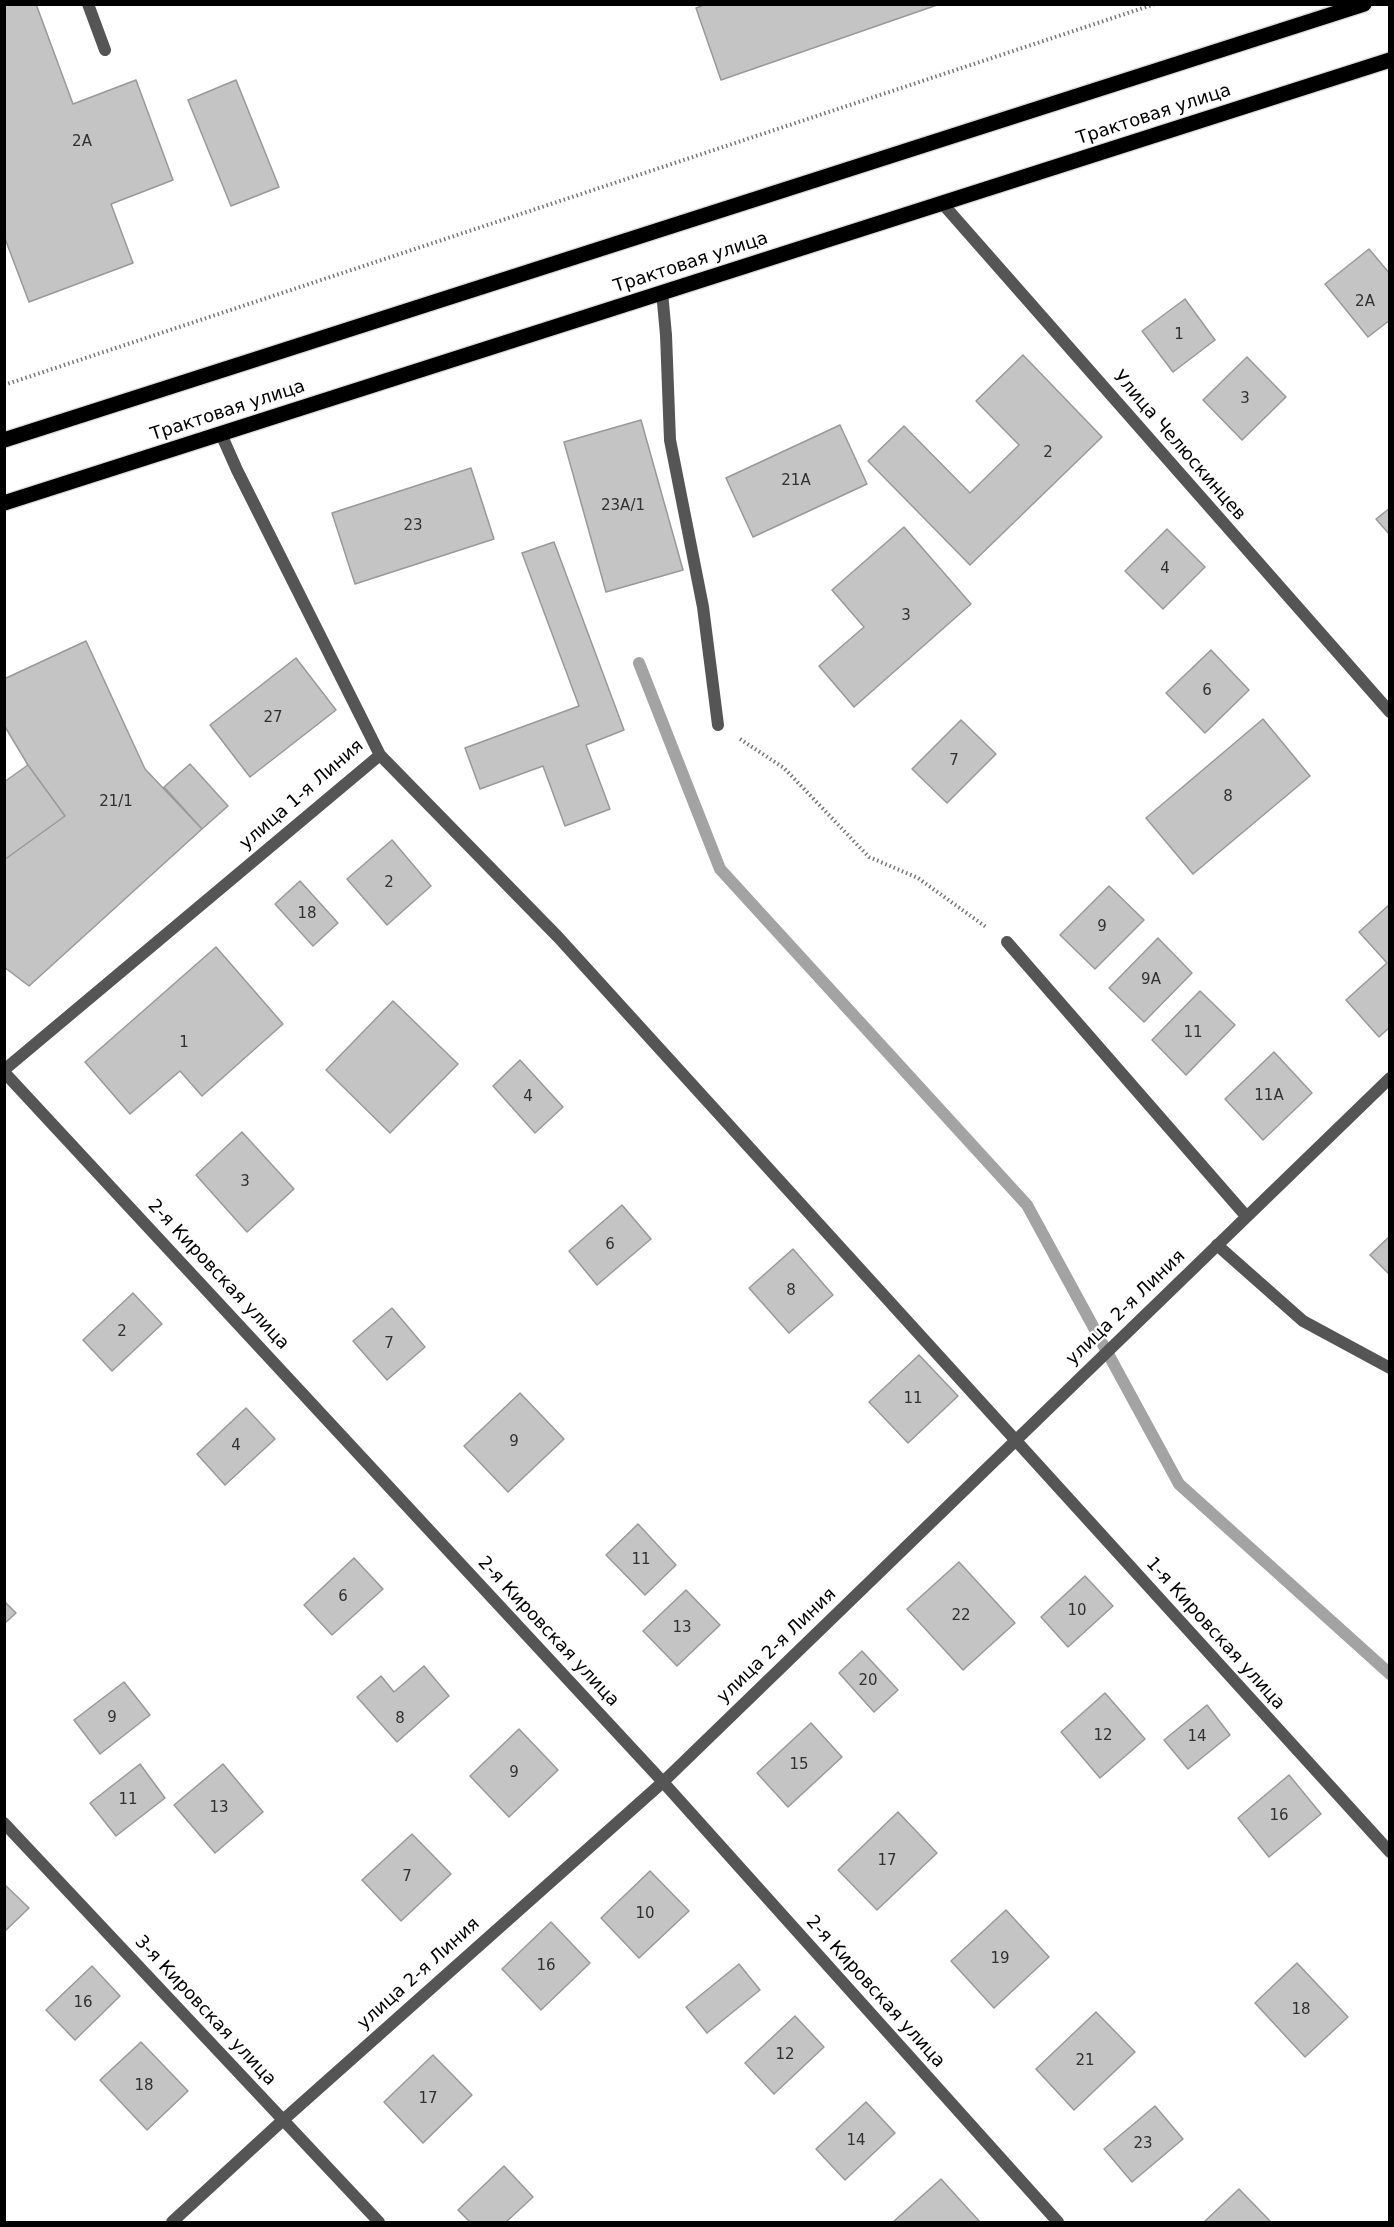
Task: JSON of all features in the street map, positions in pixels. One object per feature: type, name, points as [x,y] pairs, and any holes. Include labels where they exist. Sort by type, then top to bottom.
[{"type":"main road","points":[[4,441],[1364,4]]},
{"type":"main road","name":"Трактовая улица","points":[[4,503],[1389,60]]},
{"type":"street","points":[[88,4],[105,50]]},
{"type":"street","name":"Улица Челюскинцев","points":[[942,203],[1389,712]]},
{"type":"street","points":[[662,292],[670,440],[703,607],[718,725]]},
{"type":"street","name":"улица 1-я Линия","points":[[4,1071],[380,755],[221,434]]},
{"type":"street","name":"1-я Кировская улица","points":[[380,755],[558,937],[1389,1852]]},
{"type":"street","points":[[1006,942],[1246,1216]]},
{"type":"street","name":"2-я Кировская улица","points":[[4,1071],[663,1782],[1058,2223]]},
{"type":"street","name":"улица 2-я Линия","points":[[172,2223],[282,2121],[663,1782],[1389,1078]]},
{"type":"street","points":[[1217,1245],[1303,1321],[1389,1368]]},
{"type":"street","name":"3-я Кировская улица","points":[[4,1823],[379,2223]]},
{"type":"path","points":[[4,385],[1155,4]]},
{"type":"path","points":[[718,725],[784,768],[869,857],[918,878],[1006,942]]},
{"type":"building","points":[[4,4],[36,4],[73,104],[136,80],[173,180],[111,204],[133,263],[29,302],[4,236]]},
{"type":"building","points":[[707,4],[940,4],[721,80],[696,8]]},
{"type":"building","points":[[236,80],[279,187],[231,206],[188,100]]},
{"type":"building","points":[[1369,249],[1390,274],[1390,320],[1368,337],[1325,284]]},
{"type":"building","points":[[1185,299],[1215,340],[1173,372],[1142,331]]},
{"type":"building","points":[[1023,355],[1102,437],[970,565],[868,461],[904,426],[970,493],[1019,445],[976,401]]},
{"type":"building","points":[[1247,357],[1286,397],[1242,440],[1203,400]]},
{"type":"building","points":[[641,420],[683,570],[606,592],[564,442]]},
{"type":"building","points":[[840,425],[867,484],[753,537],[726,478]]},
{"type":"building","points":[[471,468],[494,539],[355,584],[332,513]]},
{"type":"building","points":[[1390,508],[1390,535],[1376,519]]},
{"type":"building","points":[[904,527],[971,604],[854,707],[819,666],[864,627],[832,590]]},
{"type":"building","points":[[1167,529],[1205,567],[1163,609],[1125,571]]},
{"type":"building","points":[[554,542],[624,730],[586,745],[610,809],[565,826],[543,766],[480,789],[465,748],[579,706],[522,553]]},
{"type":"building","points":[[86,641],[145,769],[202,829],[29,986],[4,967],[4,860],[65,816],[28,765],[4,725],[4,679]]},
{"type":"building","points":[[1211,650],[1249,690],[1205,733],[1166,693]]},
{"type":"building","points":[[296,658],[336,710],[250,777],[210,725]]},
{"type":"building","points":[[1263,719],[1310,776],[1193,874],[1146,818]]},
{"type":"building","points":[[961,720],[996,754],[947,803],[912,769]]},
{"type":"building","points":[[190,764],[228,806],[202,829],[164,787]]},
{"type":"building","points":[[28,765],[65,816],[4,860],[4,782]]},
{"type":"building","points":[[392,840],[431,886],[387,925],[347,879]]},
{"type":"building","points":[[300,881],[338,923],[313,946],[275,904]]},
{"type":"building","points":[[1109,886],[1144,920],[1095,969],[1060,935]]},
{"type":"building","points":[[1390,904],[1390,1027],[1379,1037],[1346,1000],[1387,963],[1359,932]]},
{"type":"building","points":[[1158,938],[1192,973],[1144,1022],[1109,988]]},
{"type":"building","points":[[216,947],[283,1024],[202,1096],[180,1071],[130,1114],[85,1062]]},
{"type":"building","points":[[1200,991],[1235,1025],[1186,1075],[1152,1040]]},
{"type":"building","points":[[393,1001],[458,1064],[390,1133],[326,1070]]},
{"type":"building","points":[[1274,1052],[1312,1093],[1263,1140],[1225,1099]]},
{"type":"building","points":[[520,1060],[563,1107],[535,1133],[493,1086]]},
{"type":"building","points":[[242,1132],[294,1189],[247,1232],[196,1175]]},
{"type":"building","points":[[622,1205],[651,1239],[597,1285],[569,1251]]},
{"type":"building","points":[[1390,1236],[1390,1275],[1370,1255]]},
{"type":"building","points":[[793,1249],[833,1295],[789,1333],[749,1288]]},
{"type":"building","points":[[133,1293],[162,1324],[112,1371],[83,1340]]},
{"type":"building","points":[[392,1308],[425,1347],[387,1380],[353,1341]]},
{"type":"building","points":[[919,1355],[958,1396],[908,1443],[869,1402]]},
{"type":"building","points":[[520,1393],[564,1439],[508,1492],[464,1446]]},
{"type":"building","points":[[246,1408],[275,1439],[225,1485],[197,1454]]},
{"type":"building","points":[[638,1524],[676,1565],[645,1595],[606,1555]]},
{"type":"building","points":[[354,1558],[383,1589],[332,1635],[304,1605]]},
{"type":"building","points":[[959,1562],[1015,1623],[963,1670],[907,1609]]},
{"type":"building","points":[[1085,1576],[1113,1606],[1068,1647],[1041,1617]]},
{"type":"building","points":[[686,1590],[720,1625],[677,1666],[643,1631]]},
{"type":"building","points":[[4,1601],[16,1613],[4,1624]]},
{"type":"building","points":[[862,1651],[898,1690],[874,1712],[839,1673]]},
{"type":"building","points":[[424,1666],[449,1696],[397,1742],[357,1697],[381,1676],[394,1692]]},
{"type":"building","points":[[124,1682],[150,1715],[100,1754],[74,1720]]},
{"type":"building","points":[[1105,1693],[1145,1739],[1100,1778],[1061,1732]]},
{"type":"building","points":[[1207,1705],[1230,1735],[1188,1769],[1164,1740]]},
{"type":"building","points":[[811,1723],[842,1757],[788,1807],[757,1773]]},
{"type":"building","points":[[519,1729],[558,1770],[509,1817],[470,1776]]},
{"type":"building","points":[[140,1764],[165,1798],[116,1836],[90,1803]]},
{"type":"building","points":[[223,1764],[263,1812],[215,1853],[174,1805]]},
{"type":"building","points":[[1289,1775],[1321,1814],[1269,1857],[1238,1818]]},
{"type":"building","points":[[898,1812],[937,1853],[877,1910],[838,1870]]},
{"type":"building","points":[[412,1834],[451,1874],[401,1921],[362,1880]]},
{"type":"building","points":[[650,1871],[689,1911],[639,1958],[601,1918]]},
{"type":"building","points":[[4,1884],[29,1908],[4,1932]]},
{"type":"building","points":[[1006,1910],[1049,1957],[994,2008],[951,1961]]},
{"type":"building","points":[[551,1922],[590,1963],[541,2010],[502,1969]]},
{"type":"building","points":[[1297,1963],[1348,2017],[1305,2057],[1255,2003]]},
{"type":"building","points":[[739,1964],[760,1990],[707,2033],[686,2007]]},
{"type":"building","points":[[92,1966],[120,1996],[75,2040],[46,2010]]},
{"type":"building","points":[[1096,2012],[1135,2052],[1074,2110],[1036,2069]]},
{"type":"building","points":[[795,2016],[824,2047],[774,2094],[745,2063]]},
{"type":"building","points":[[141,2042],[188,2091],[147,2130],[100,2080]]},
{"type":"building","points":[[433,2055],[472,2095],[423,2143],[384,2102]]},
{"type":"building","points":[[866,2102],[895,2133],[845,2180],[816,2149]]},
{"type":"building","points":[[1155,2106],[1183,2139],[1132,2182],[1104,2149]]},
{"type":"building","points":[[504,2166],[533,2197],[506,2222],[470,2222],[458,2210]]},
{"type":"building","points":[[941,2179],[980,2222],[893,2222]]},
{"type":"building","points":[[1239,2189],[1271,2222],[1204,2222]]},
{"type":"waterway","points":[[639,663],[720,869],[1027,1205],[1179,1484],[1390,1674]]}]
